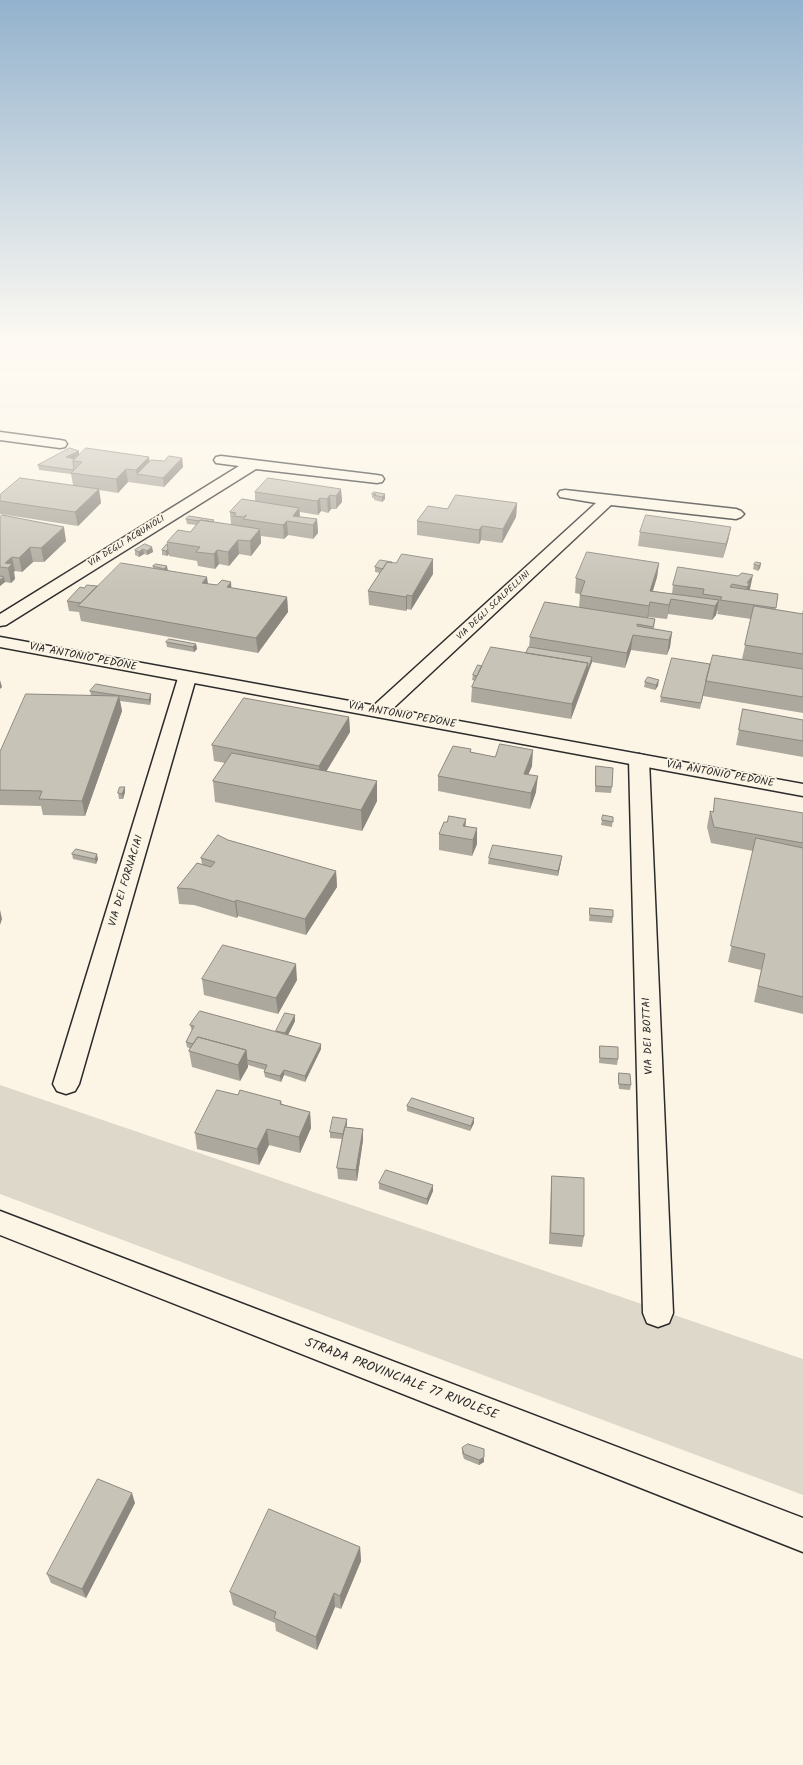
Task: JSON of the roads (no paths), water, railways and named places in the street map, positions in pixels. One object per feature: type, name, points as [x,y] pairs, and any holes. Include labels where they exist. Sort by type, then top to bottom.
[{"type":"street","points":[[0,436],[60,444]]},
{"type":"street","points":[[221,460],[377,479]]},
{"type":"street","name":"VIA DEGLI ACQUAIOLI","points":[[0,621],[253,464]]},
{"type":"street","points":[[565,494],[736,514]]},
{"type":"street","name":"VIA DEGLI SCALPELLINI","points":[[379,711],[608,500]]},
{"type":"street","name":"VIA ANTONIO PEDONE","points":[[0,642],[188,678],[379,711],[803,790]]},
{"type":"street","name":"VIA DEI FORNACIAI","points":[[66,1084],[188,678]]},
{"type":"street","name":"VIA DEI BOTTAI","points":[[639,760],[658,1313]]},
{"type":"street","name":"STRADA PROVINCIALE 77 RIVOLESE","points":[[0,1223],[803,1535]]}]
